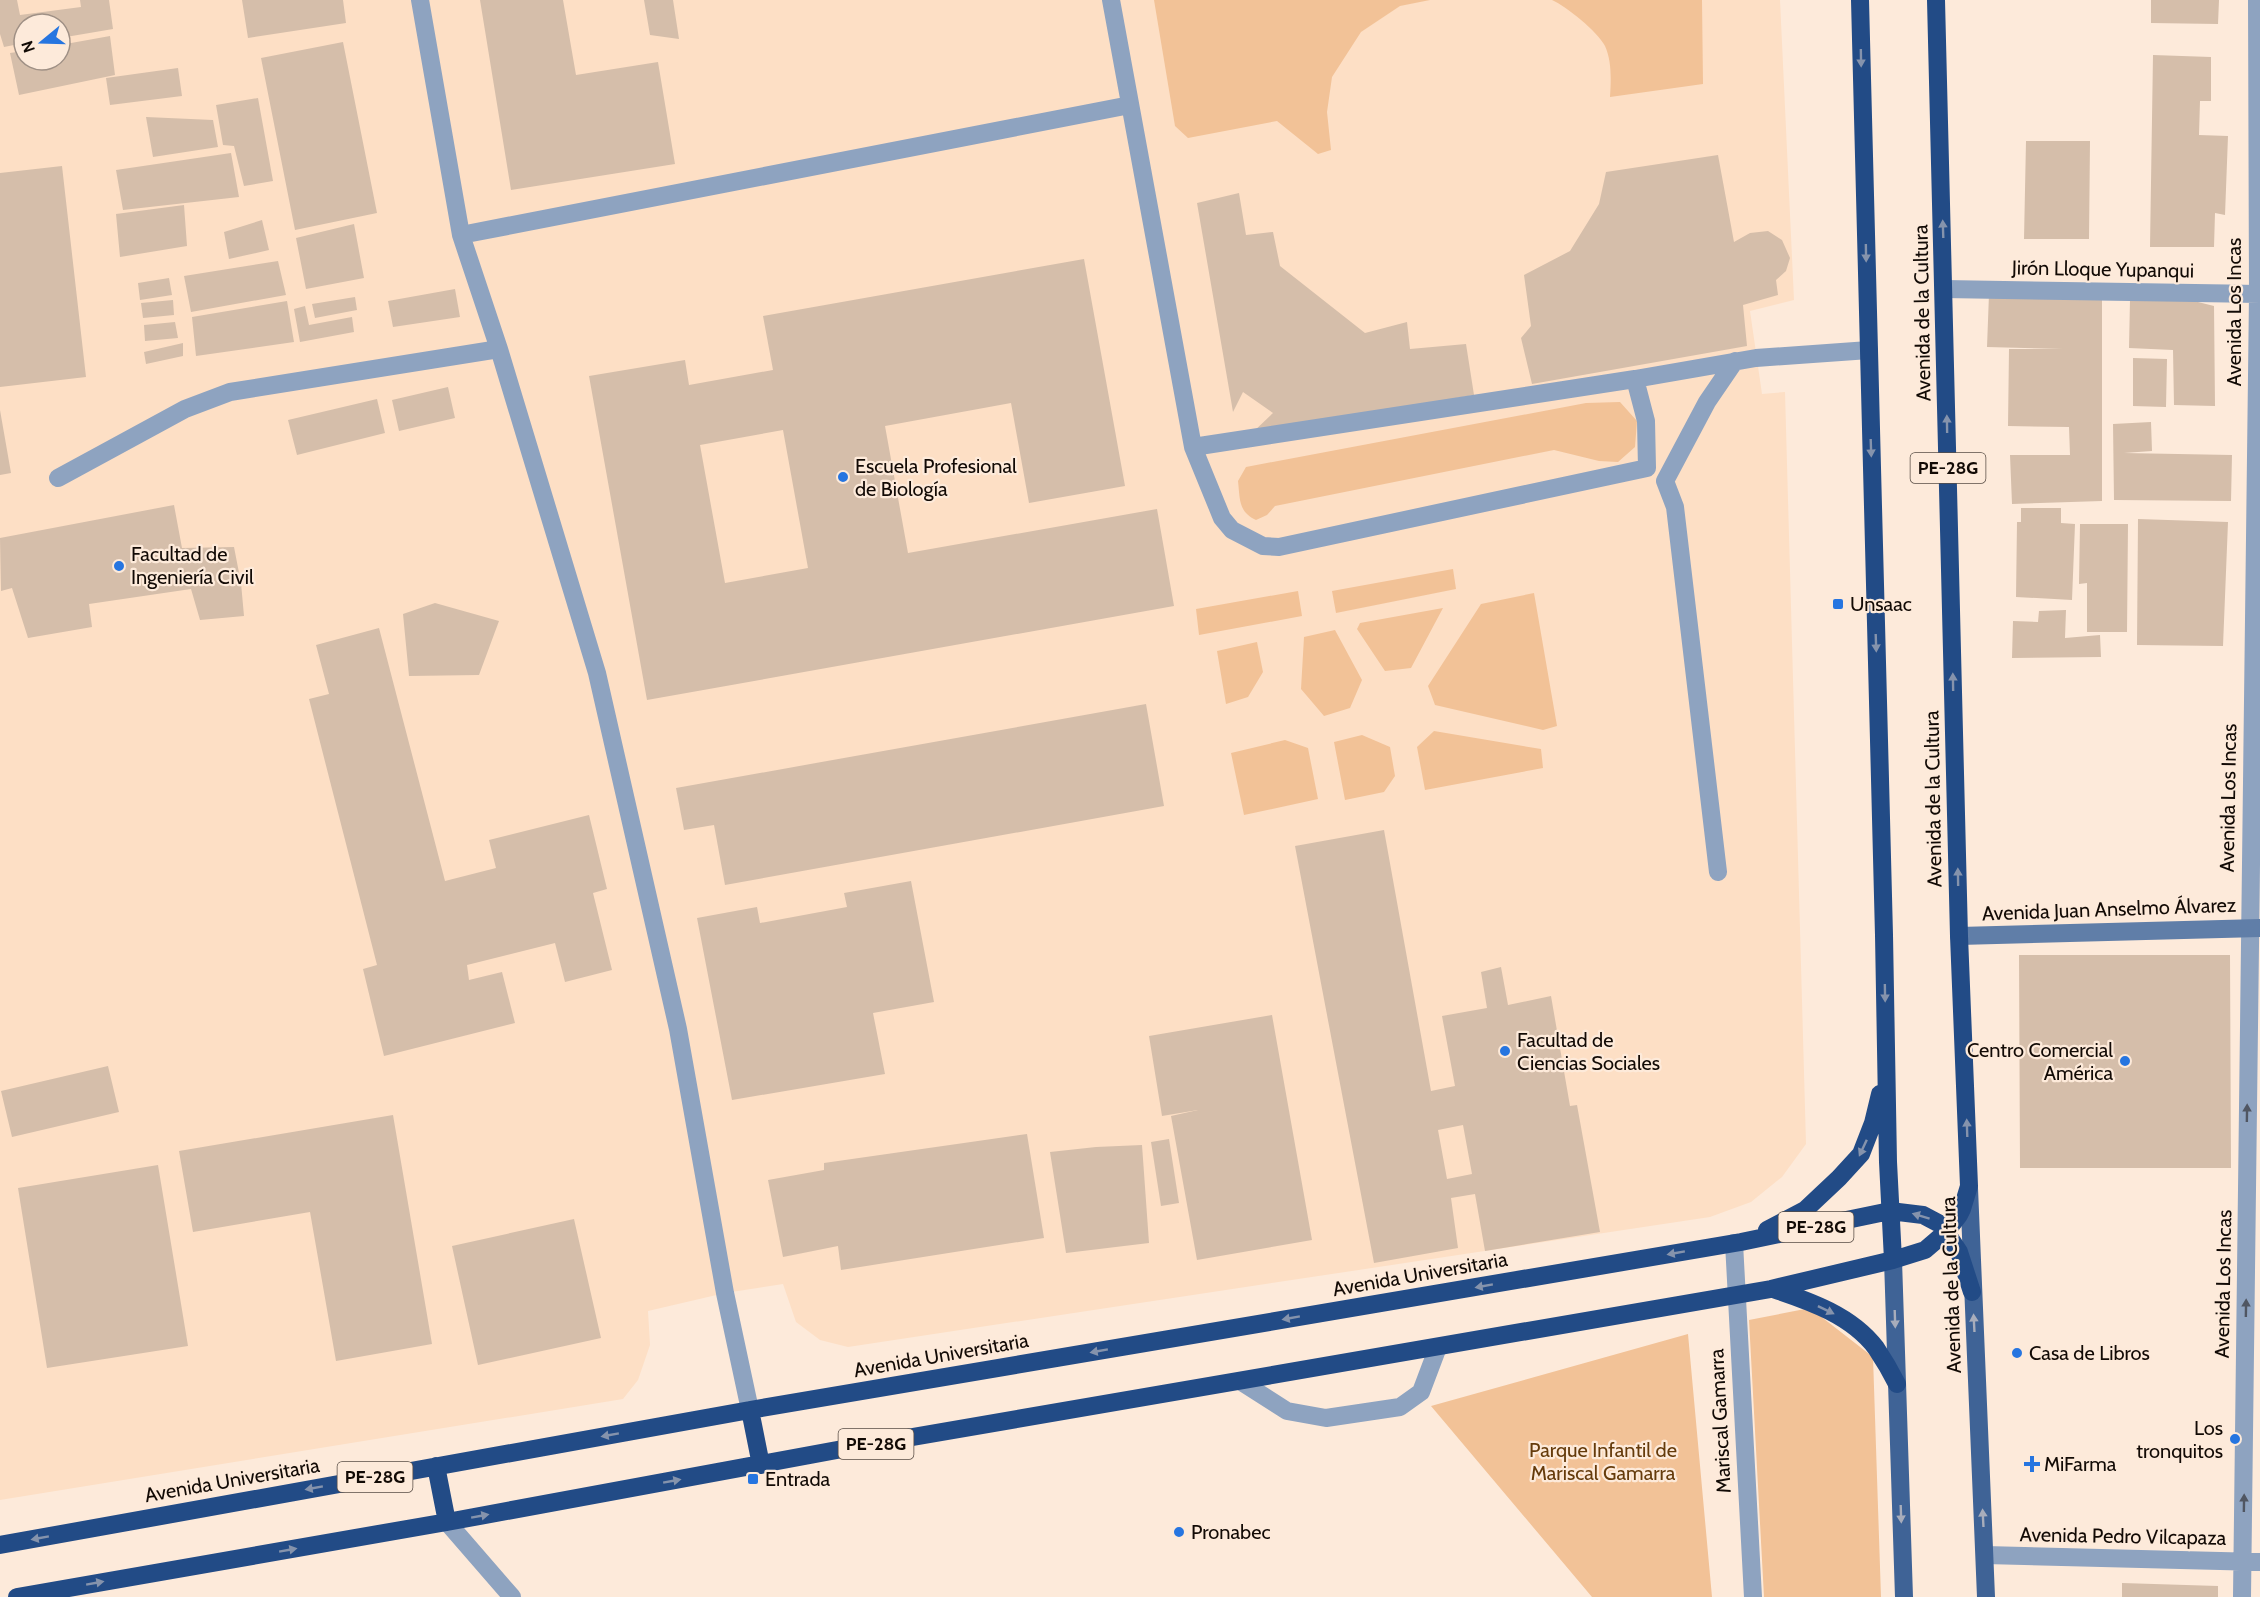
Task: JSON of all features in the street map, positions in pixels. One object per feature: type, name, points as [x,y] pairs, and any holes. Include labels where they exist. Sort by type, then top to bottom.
[{"type":"highway","points":[[1860,0],[1893,1260]]},
{"type":"highway","name":"Avenida de la Cultura","points":[[1936,0],[1959,936],[1969,1186]]},
{"type":"highway","points":[[1737,1243],[1805,1210],[1862,1154],[1878,1105],[1886,1051]]},
{"type":"highway","name":"PE-28G","points":[[17,1597],[1771,1289],[1893,1260],[1925,1250],[1946,1232],[1962,1209],[1969,1186]]},
{"type":"highway","name":"Avenida Universitaria","points":[[0,1545],[750,1410],[1737,1243],[1890,1211],[1923,1215],[1940,1224],[1946,1232]]},
{"type":"highway","points":[[1946,1232],[1959,1252],[1972,1292]]},
{"type":"highway","points":[[1771,1289],[1824,1308],[1856,1328],[1874,1346],[1897,1384]]},
{"type":"highway","points":[[750,1410],[761,1465]]},
{"type":"highway","points":[[436,1466],[447,1522]]},
{"type":"main road","name":"Avenida de la Cultura","points":[[1969,1186],[1986,1597]]},
{"type":"main road","points":[[1893,1260],[1904,1597]]},
{"type":"street","points":[[420,0],[461,235],[499,349],[597,673],[678,1029],[724,1293],[750,1410]]},
{"type":"street","points":[[1111,0],[1193,447],[1222,518],[1232,530],[1263,546],[1279,547],[1647,468],[1657,473],[1665,481],[1675,507],[1718,872]]},
{"type":"street","name":"Avenida Los Incas","points":[[2242,1597],[2252,1561],[2259,294],[2257,0]]},
{"type":"street","points":[[461,235],[1130,105]]},
{"type":"street","name":"Jirón Lloque Yupanqui","points":[[1944,289],[2259,294]]},
{"type":"street","points":[[58,478],[185,409],[230,392],[499,349]]},
{"type":"street","points":[[1193,447],[1635,379],[1735,361],[1869,350]]},
{"type":"street","points":[[1665,481],[1707,402],[1735,361]]},
{"type":"street","points":[[1635,379],[1646,421],[1647,468]]},
{"type":"street","name":"Avenida Juan Anselmo Álvarez","points":[[1959,936],[2255,928]]},
{"type":"street","name":"Mariscal Gamarra","points":[[1737,1243],[1736,1294],[1753,1597]]},
{"type":"street","points":[[1240,1381],[1287,1412],[1326,1418],[1400,1407],[1421,1392],[1438,1347]]},
{"type":"street","points":[[447,1522],[512,1597]]},
{"type":"street","name":"Avenida Pedro Vilcapaza","points":[[1985,1555],[2252,1561]]},
{"type":"shaded area","points":[[0,0],[1780,0],[1794,300],[1750,311],[1762,394],[1785,392],[1806,1144],[1782,1177],[1751,1202],[1710,1217],[848,1347],[820,1340],[796,1322],[783,1284],[725,1293],[648,1311],[650,1345],[638,1380],[623,1399],[0,1500]]},
{"type":"green space","points":[[1154,0],[1430,0],[1400,6],[1361,32],[1332,77],[1327,112],[1331,150],[1318,154],[1277,121],[1188,138],[1175,126]]},
{"type":"green space","points":[[1552,0],[1702,0],[1703,84],[1610,97],[1610,65],[1605,46],[1581,20]]},
{"type":"green space","points":[[1620,402],[1637,421],[1635,447],[1618,462],[1599,461],[1554,450],[1275,506],[1267,515],[1256,520],[1246,513],[1241,504],[1238,481],[1246,467],[1586,403]]},
{"type":"green space","points":[[1453,569],[1456,589],[1336,613],[1332,591]]},
{"type":"green space","points":[[1298,591],[1302,616],[1199,635],[1196,609]]},
{"type":"green space","points":[[1534,593],[1557,726],[1543,730],[1435,705],[1428,686],[1481,604]]},
{"type":"green space","points":[[1443,608],[1411,668],[1385,671],[1357,629],[1360,623]]},
{"type":"green space","points":[[1335,630],[1362,680],[1350,708],[1324,716],[1301,689],[1304,637]]},
{"type":"green space","points":[[1257,642],[1263,672],[1248,697],[1226,704],[1217,651]]},
{"type":"green space","points":[[1434,731],[1541,749],[1543,768],[1425,790],[1417,747]]},
{"type":"green space","points":[[1362,735],[1390,747],[1395,776],[1384,792],[1345,800],[1334,742]]},
{"type":"green space","points":[[1285,740],[1308,748],[1318,799],[1244,815],[1231,753]]},
{"type":"green space","points":[[1810,1308],[1873,1357],[1881,1597],[1764,1597],[1749,1320]]},
{"type":"green space","name":"Parque Infantil de Mariscal Gamarra","points":[[1688,1334],[1712,1597],[1592,1597],[1431,1406]]},
{"type":"building","points":[[0,0],[17,0],[19,12],[12,12],[12,45],[4,47],[0,34]]},
{"type":"building","points":[[80,0],[109,0],[113,29],[72,36],[72,12],[43,12],[81,7]]},
{"type":"building","points":[[242,0],[343,0],[346,23],[248,38]]},
{"type":"building","points":[[480,0],[563,0],[576,75],[658,62],[675,164],[511,190]]},
{"type":"building","points":[[644,0],[673,0],[679,39],[650,35]]},
{"type":"building","points":[[2151,0],[2219,0],[2218,24],[2151,23]]},
{"type":"building","points":[[110,36],[115,75],[19,95],[14,72],[72,72],[72,43]]},
{"type":"building","points":[[343,42],[377,213],[295,230],[261,58]]},
{"type":"building","points":[[2153,55],[2211,57],[2211,101],[2200,101],[2199,135],[2228,136],[2225,215],[2215,213],[2214,247],[2150,247]]},
{"type":"building","points":[[178,68],[182,96],[110,105],[106,78]]},
{"type":"building","points":[[258,98],[273,181],[244,186],[234,146],[223,145],[216,105]]},
{"type":"building","points":[[146,117],[213,120],[218,147],[153,157]]},
{"type":"building","points":[[2026,141],[2090,141],[2089,239],[2024,239]]},
{"type":"building","points":[[231,153],[239,197],[123,210],[116,170]]},
{"type":"building","points":[[1718,155],[1734,242],[1750,233],[1768,231],[1782,240],[1790,258],[1786,271],[1776,280],[1778,295],[1743,305],[1747,346],[1532,384],[1521,338],[1531,326],[1524,275],[1570,251],[1599,204],[1606,172]]},
{"type":"building","points":[[62,166],[86,377],[0,387],[0,173]]},
{"type":"building","points":[[1239,193],[1246,235],[1273,232],[1280,266],[1365,333],[1407,322],[1410,349],[1466,344],[1474,395],[1251,434],[1273,413],[1243,392],[1233,412],[1197,203]]},
{"type":"building","points":[[184,205],[187,246],[120,257],[116,214]]},
{"type":"building","points":[[262,220],[269,250],[229,259],[224,232]]},
{"type":"building","points":[[354,224],[364,278],[306,289],[296,238]]},
{"type":"building","name":"Escuela Profesional de Biología","points":[[1084,259],[1125,486],[1029,503],[1011,403],[885,426],[908,553],[1157,509],[1174,606],[647,700],[589,376],[685,360],[689,385],[773,370],[763,316]],"holes":[[[783,430],[808,568],[725,583],[700,445]]]},
{"type":"building","points":[[278,261],[286,295],[191,312],[184,276]]},
{"type":"building","points":[[169,278],[172,295],[140,300],[138,283]]},
{"type":"building","points":[[455,289],[460,317],[393,327],[388,301]]},
{"type":"building","points":[[1989,294],[2102,300],[2102,501],[2012,504],[2010,455],[2070,455],[2069,427],[2008,426],[2009,349],[2063,349],[1987,347]]},
{"type":"building","points":[[355,297],[357,310],[315,318],[312,304]]},
{"type":"building","points":[[173,300],[174,315],[143,318],[141,303]]},
{"type":"building","points":[[2130,300],[2190,300],[2214,306],[2215,406],[2174,405],[2173,350],[2129,348]]},
{"type":"building","points":[[287,301],[294,342],[196,356],[192,317]]},
{"type":"building","points":[[305,306],[309,325],[352,317],[354,332],[300,342],[294,309]]},
{"type":"building","points":[[175,322],[178,338],[145,341],[144,325]]},
{"type":"building","points":[[183,343],[183,356],[146,364],[144,352]]},
{"type":"building","points":[[2133,358],[2167,359],[2166,407],[2133,406]]},
{"type":"building","points":[[448,387],[455,418],[399,431],[392,400]]},
{"type":"building","points":[[377,399],[385,433],[297,455],[288,420]]},
{"type":"building","points":[[0,410],[11,473],[0,475]]},
{"type":"building","points":[[2151,422],[2152,451],[2124,453],[2232,455],[2231,501],[2114,500],[2113,424]]},
{"type":"building","name":"Facultad de Ingeniería Civil","points":[[174,505],[182,548],[234,547],[244,616],[200,620],[191,589],[89,604],[92,627],[28,638],[12,588],[1,591],[0,538]]},
{"type":"building","points":[[2021,508],[2061,508],[2061,523],[2075,524],[2072,600],[2016,597],[2017,522],[2021,522]]},
{"type":"building","points":[[2138,519],[2228,522],[2223,646],[2137,645]]},
{"type":"building","points":[[2080,524],[2128,524],[2127,632],[2087,632],[2087,583],[2079,584]]},
{"type":"building","points":[[435,603],[499,621],[479,675],[409,676],[403,614]]},
{"type":"building","points":[[2066,610],[2065,638],[2100,635],[2101,657],[2012,658],[2013,621],[2038,622],[2039,611]]},
{"type":"building","points":[[379,628],[445,881],[496,868],[489,840],[589,815],[607,889],[593,893],[612,970],[565,982],[555,943],[467,965],[469,980],[502,972],[515,1023],[384,1056],[363,969],[377,965],[309,699],[329,694],[316,645]]},
{"type":"building","points":[[1146,704],[1164,806],[725,885],[714,825],[684,830],[676,788]]},
{"type":"building","name":"Facultad de Ciencias Sociales","points":[[1384,830],[1431,1091],[1455,1086],[1442,1016],[1487,1008],[1481,972],[1501,967],[1508,1005],[1551,996],[1570,1106],[1577,1105],[1600,1232],[1485,1251],[1475,1194],[1451,1198],[1458,1248],[1374,1263],[1295,846]],"holes":[[[1463,1125],[1472,1174],[1447,1179],[1438,1130]]]},
{"type":"building","points":[[911,881],[934,1002],[873,1013],[885,1074],[732,1100],[697,918],[757,907],[760,923],[847,907],[844,893]]},
{"type":"building","name":"Centro Comercial América","points":[[2019,955],[2230,955],[2231,1168],[2020,1168]]},
{"type":"building","points":[[1272,1015],[1312,1240],[1197,1260],[1171,1116],[1198,1110],[1162,1116],[1149,1036]]},
{"type":"building","points":[[108,1066],[119,1112],[12,1137],[1,1091]]},
{"type":"building","points":[[393,1115],[432,1344],[336,1361],[310,1212],[193,1232],[179,1151]]},
{"type":"building","points":[[1027,1134],[1044,1238],[841,1270],[838,1246],[783,1257],[768,1180],[824,1170],[824,1163]]},
{"type":"building","points":[[1169,1139],[1179,1203],[1161,1206],[1151,1142]]},
{"type":"building","points":[[1142,1145],[1149,1243],[1066,1253],[1050,1152]]},
{"type":"building","points":[[158,1165],[188,1346],[47,1368],[18,1188]]},
{"type":"building","points":[[574,1219],[601,1338],[478,1365],[452,1246]]},
{"type":"building","points":[[2122,1583],[2218,1586],[2218,1597],[2122,1597]]},
{"type":"place","name":"Escuela Profesional de Biología","points":[[843,477]]},
{"type":"place","name":"Facultad de Ingeniería Civil","points":[[119,566]]},
{"type":"place","name":"Unsaac","points":[[1838,604]]},
{"type":"place","name":"Facultad de Ciencias Sociales","points":[[1505,1051]]},
{"type":"place","name":"Centro Comercial América","points":[[2125,1061]]},
{"type":"place","name":"Casa de Libros","points":[[2017,1353]]},
{"type":"place","name":"Los tronquitos","points":[[2235,1439]]},
{"type":"place","name":"MiFarma","points":[[2032,1464]]},
{"type":"place","name":"Entrada","points":[[753,1479]]},
{"type":"place","name":"Pronabec","points":[[1179,1532]]}]
